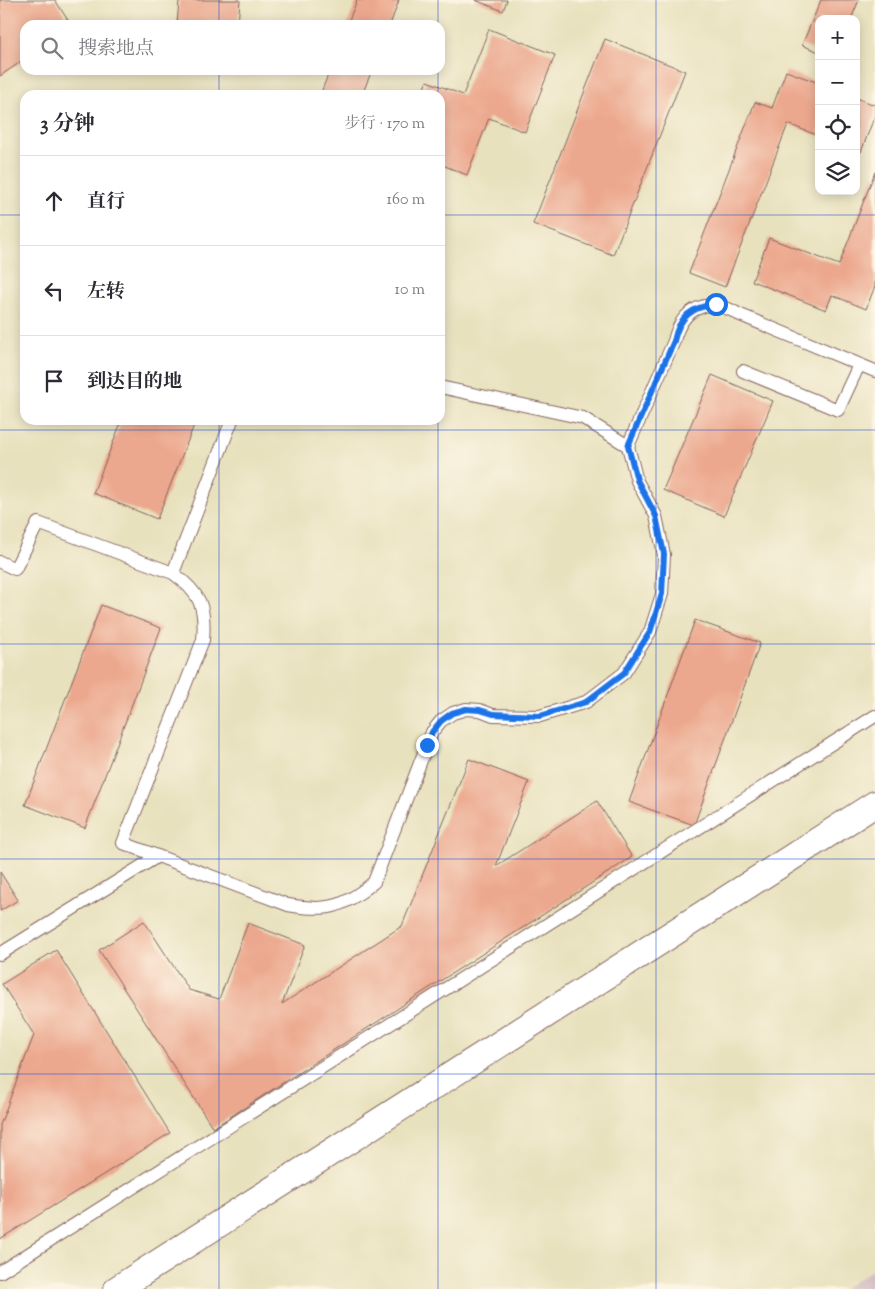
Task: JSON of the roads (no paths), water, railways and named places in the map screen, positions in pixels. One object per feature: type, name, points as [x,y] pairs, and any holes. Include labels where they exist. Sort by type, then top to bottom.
[{"type":"street","points":[[118,1289],[875,804]]},
{"type":"lane","points":[[0,562],[15,569],[38,523],[173,573],[189,585],[200,601],[205,620],[203,640],[122,843],[288,905],[311,909],[334,907],[356,898],[374,882],[430,738],[441,721],[452,713],[466,709],[480,710],[493,714],[540,716],[586,702],[624,673],[650,632],[662,594],[664,554],[656,516],[637,480],[628,446],[683,318],[693,310],[704,306],[716,304],[728,307],[738,314],[875,371]]},
{"type":"lane","points":[[743,371],[838,410],[859,365]]},
{"type":"lane","points":[[445,388],[584,418],[628,446]]},
{"type":"lane","points":[[173,573],[230,425]]},
{"type":"lane","points":[[0,1272],[875,716]]},
{"type":"lane","points":[[0,954],[158,856]]}]
